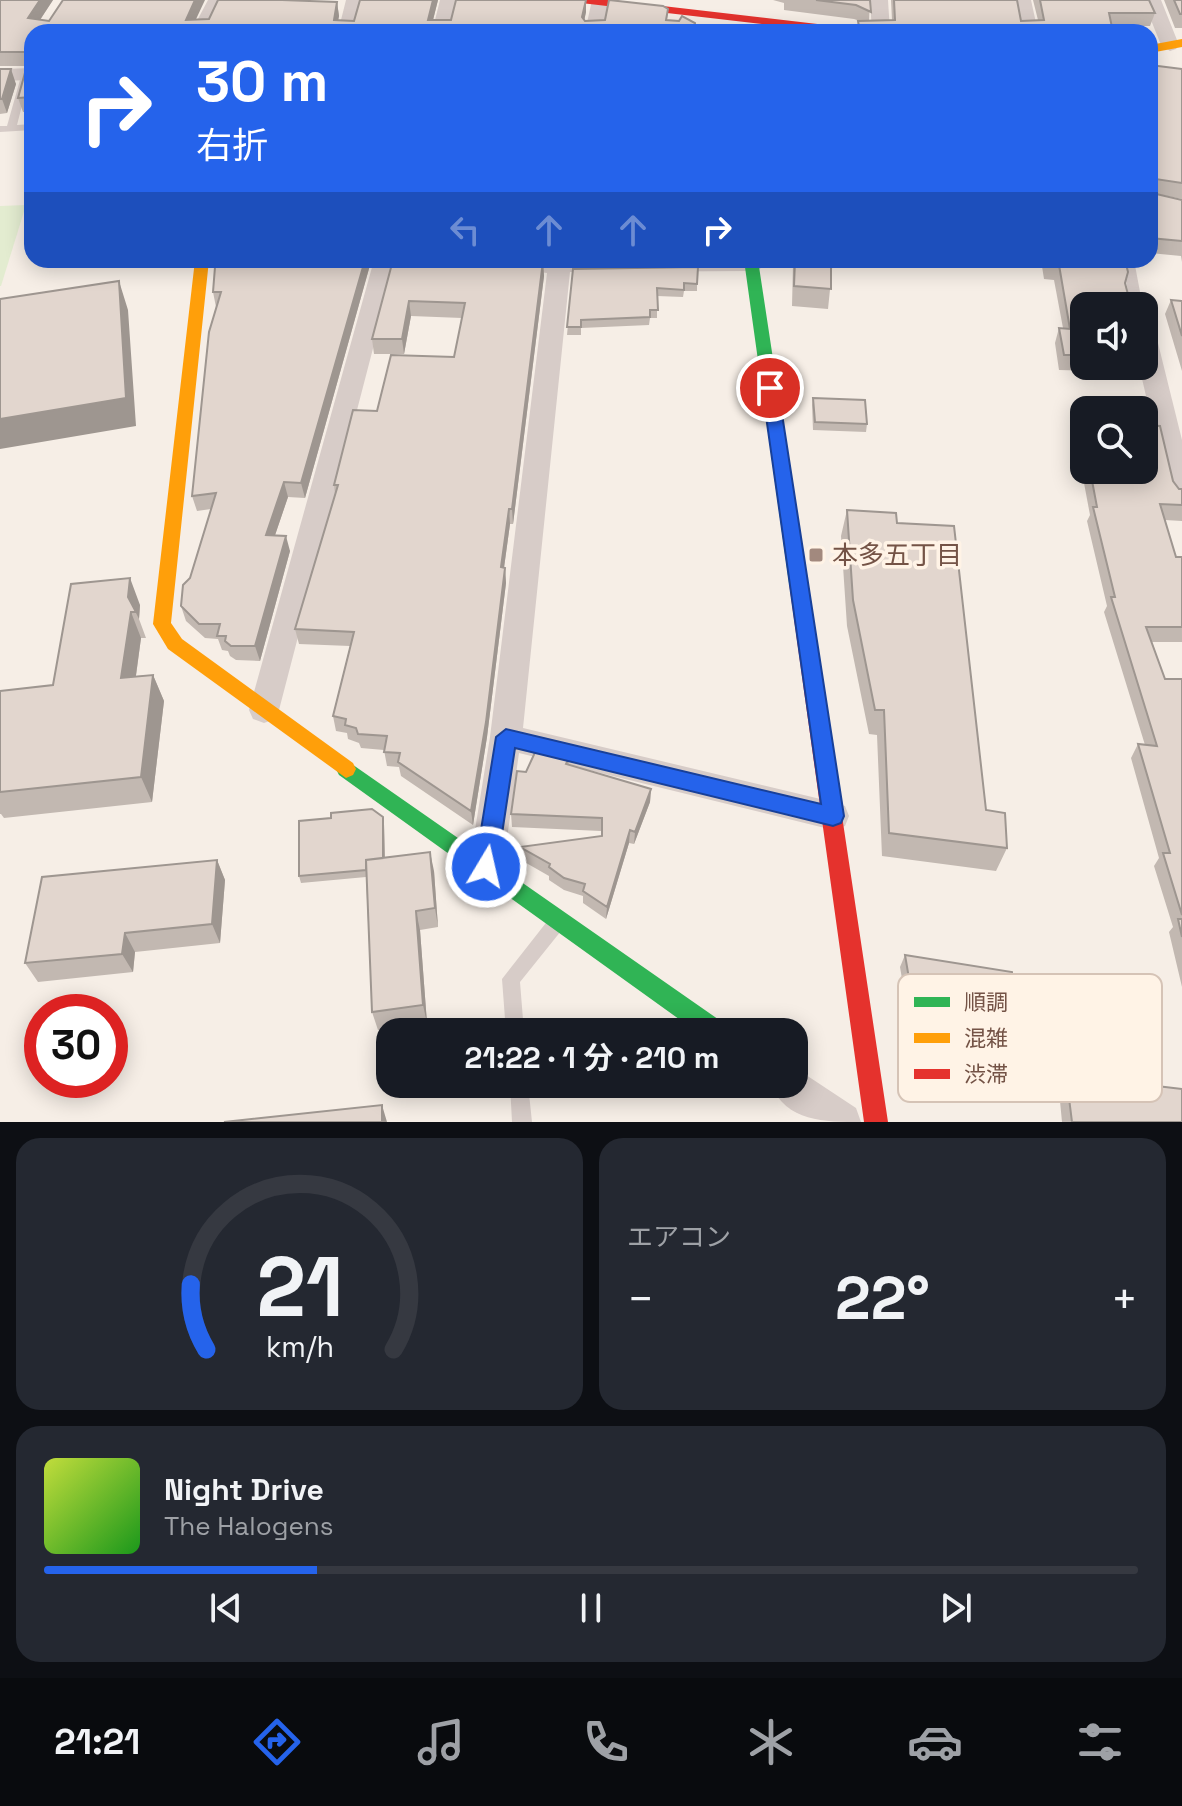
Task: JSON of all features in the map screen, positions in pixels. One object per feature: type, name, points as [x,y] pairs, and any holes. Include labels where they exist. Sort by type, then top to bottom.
[{"type":"main road","points":[[590,1],[675,17],[726,16],[793,24]]},
{"type":"main road","points":[[201,268],[162,624],[175,644],[698,1018]]},
{"type":"main road","points":[[753,268],[876,1122]]},
{"type":"street","points":[[204,24],[217,0]]},
{"type":"street","points":[[349,24],[355,0]]},
{"type":"street","points":[[443,24],[449,0]]},
{"type":"street","points":[[879,0],[880,24]]},
{"type":"street","points":[[1022,0],[1027,24]]},
{"type":"street","points":[[1152,0],[1176,44]]},
{"type":"street","points":[[590,1],[593,24]]},
{"type":"street","points":[[264,710],[381,268]]},
{"type":"street","points":[[486,867],[506,737],[559,268]]},
{"type":"street","points":[[1155,380],[1182,494]]},
{"type":"street","points":[[506,737],[833,816]]},
{"type":"street","points":[[808,1098],[842,1122]]},
{"type":"lane","points":[[6,128],[18,74]]},
{"type":"lane","points":[[1130,268],[1134,292]]},
{"type":"lane","points":[[514,1018],[511,979],[560,919]]},
{"type":"lane","points":[[520,1098],[522,1122]]},
{"type":"green space","points":[[24,205],[1,286],[0,286],[0,206]]},
{"type":"building","points":[[0,0],[40,0],[28,18],[49,21],[63,0],[195,0],[186,20],[209,19],[218,0],[282,0],[337,2],[334,20],[354,21],[360,0],[433,0],[428,20],[451,20],[456,0],[586,0],[582,17],[585,21],[605,20],[609,0],[663,6],[668,9],[666,20],[679,21],[682,16],[695,23],[24,24],[24,52],[0,52]]},
{"type":"building","points":[[816,0],[870,0],[871,12],[856,5]]},
{"type":"building","points":[[894,0],[1017,0],[1021,21],[1044,20],[1040,0],[1149,0],[1155,13],[1109,13],[1111,24],[859,24],[858,21],[895,20]]},
{"type":"building","points":[[1174,0],[1182,0],[1182,14],[1180,14]]},
{"type":"building","points":[[1158,66],[1182,69],[1182,183],[1158,179]]},
{"type":"building","points":[[0,69],[11,69],[2,99],[0,99]]},
{"type":"building","points":[[24,76],[24,98],[18,98]]},
{"type":"building","points":[[1158,194],[1182,200],[1182,241],[1158,239]]},
{"type":"building","points":[[215,268],[363,268],[301,483],[284,482],[266,535],[286,536],[255,646],[231,646],[225,641],[226,636],[217,636],[220,624],[199,624],[181,606],[183,585],[190,578],[216,493],[192,496],[209,332],[221,292],[213,292]]},
{"type":"building","points":[[391,268],[542,268],[512,509],[509,509],[501,567],[505,568],[486,722],[471,811],[398,762],[400,753],[384,752],[387,736],[358,734],[356,728],[345,725],[346,719],[333,716],[354,632],[295,629],[338,485],[334,485],[353,410],[377,411],[391,355],[454,357],[465,303],[409,301],[402,339],[372,339]]},
{"type":"building","points":[[698,268],[697,284],[684,283],[684,290],[657,288],[658,310],[650,310],[650,317],[581,320],[581,327],[567,327],[573,269]]},
{"type":"building","points":[[795,268],[831,268],[831,289],[794,286]]},
{"type":"building","points":[[1060,268],[1127,268],[1127,292],[1070,292],[1070,329]]},
{"type":"building","points":[[119,281],[126,398],[0,419],[0,299]]},
{"type":"building","points":[[1171,300],[1182,301],[1182,336]]},
{"type":"building","points":[[1059,328],[1070,329],[1070,355],[1064,355]]},
{"type":"building","points":[[813,398],[865,400],[867,424],[815,422]]},
{"type":"building","points":[[1160,426],[1173,481],[1182,489],[1182,505],[1160,504],[1176,557],[1182,557],[1182,627],[1146,627],[1165,679],[1182,679],[1182,915],[1163,853],[1170,853],[1138,744],[1157,746],[1111,597],[1115,597],[1093,507],[1097,507],[1093,484],[1158,484]]},
{"type":"building","points":[[847,510],[896,513],[897,523],[954,526],[986,810],[1005,813],[1007,848],[889,833],[884,710],[875,710],[853,600]]},
{"type":"building","points":[[130,578],[128,597],[136,612],[131,612],[121,678],[153,675],[141,777],[0,792],[0,691],[53,685],[71,584]]},
{"type":"building","points":[[537,748],[569,758],[566,764],[651,789],[635,832],[630,830],[607,907],[583,891],[585,884],[564,878],[549,867],[550,864],[520,847],[602,836],[602,818],[511,814],[517,771],[526,772]]},
{"type":"building","points":[[372,809],[383,817],[383,858],[366,860],[366,870],[299,876],[299,821],[331,818],[331,813]]},
{"type":"building","points":[[430,852],[435,908],[416,911],[423,1005],[372,1012],[366,860]]},
{"type":"building","points":[[217,860],[212,924],[125,933],[122,954],[25,963],[42,877]]},
{"type":"building","points":[[905,955],[1012,974],[908,974]]},
{"type":"building","points":[[1162,1087],[1182,1089],[1182,1122],[1072,1122],[1070,1102],[1162,1102]]},
{"type":"building","points":[[382,1105],[382,1122],[224,1122]]},
{"type":"traffic: fast","points":[[752,268],[798,583]]},
{"type":"traffic: fast","points":[[346,769],[697,1018]]},
{"type":"traffic: slow","points":[[1158,48],[1182,43]]},
{"type":"traffic: slow","points":[[201,268],[162,624],[175,644],[346,769]]},
{"type":"traffic: jam","points":[[581,0],[790,24]]},
{"type":"traffic: jam","points":[[798,583],[876,1122]]},
{"type":"place","name":"本多五丁目","points":[[816,555]]},
{"type":"route","points":[[486,867],[506,737],[833,816],[770,388]]}]
